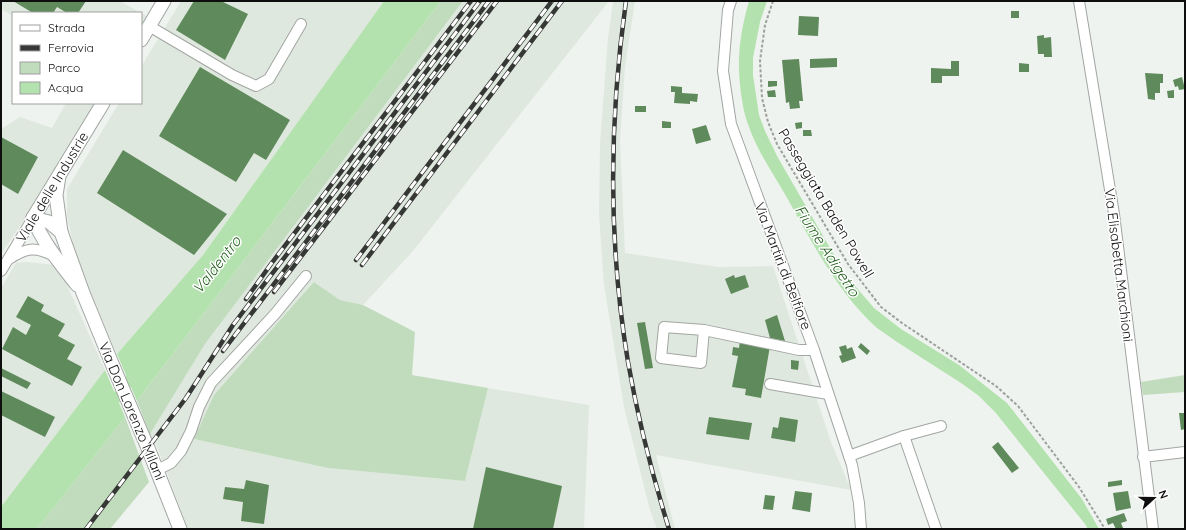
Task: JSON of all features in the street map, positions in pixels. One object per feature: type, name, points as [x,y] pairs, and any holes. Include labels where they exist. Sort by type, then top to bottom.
[{"type":"main road","points":[[142,38],[164,1]]},
{"type":"main road","name":"Viale delle Industrie","points":[[33,218],[102,104]]},
{"type":"main road","name":"Via Don Lorenzo Milani","points":[[59,176],[56,195],[61,232],[112,366],[157,470],[180,529]]},
{"type":"main road","points":[[33,218],[48,222],[61,232]]},
{"type":"main road","name":"Via Don Lorenzo Milani","points":[[33,218],[41,236],[54,256],[83,293]]},
{"type":"street","name":"Via Martiri di Belfiore","points":[[731,1],[728,10],[723,71],[731,124],[814,350],[852,465],[859,503],[861,529]]},
{"type":"street","name":"Via Elisabetta Marchioni","points":[[1079,1],[1114,214],[1153,529]]},
{"type":"street","points":[[149,26],[232,75],[256,86],[269,79],[301,24]]},
{"type":"street","name":"Viale delle Industrie","points":[[1,271],[33,218]]},
{"type":"street","points":[[7,260],[20,252],[30,249],[39,249],[54,256]]},
{"type":"street","points":[[157,470],[170,463],[181,451],[191,431],[199,407],[211,383],[275,314],[306,276]]},
{"type":"street","points":[[704,330],[701,363],[660,358],[664,326],[704,330],[798,350],[814,350]]},
{"type":"street","points":[[770,384],[828,394]]},
{"type":"street","points":[[849,456],[904,436],[941,426]]},
{"type":"street","points":[[904,436],[936,529]]},
{"type":"street","points":[[1143,457],[1185,452]]},
{"type":"path","name":"Passeggiata Baden Powell","points":[[773,1],[765,25],[760,61],[762,98],[768,122],[778,144],[848,264],[881,307],[902,323],[996,386],[1018,406],[1079,487],[1105,529]]},
{"type":"shaded area","points":[[1,1],[120,1],[139,12],[12,12],[12,15],[1,9]]},
{"type":"shaded area","points":[[181,1],[384,1],[203,255],[117,354],[74,255],[74,248],[67,216],[67,189],[118,104],[142,104],[142,65]]},
{"type":"shaded area","points":[[463,1],[609,1],[413,251],[363,305],[340,300],[314,282],[194,439],[328,468],[465,481],[488,388],[589,405],[584,529],[188,529],[156,444],[150,434],[205,344]]},
{"type":"shaded area","points":[[613,1],[635,1],[625,67],[620,141],[625,253],[718,267],[773,266],[831,442],[851,490],[656,455],[675,529],[657,529],[650,510],[624,407],[604,285],[599,215],[600,144],[608,38]]},
{"type":"shaded area","points":[[142,13],[150,18],[142,30]]},
{"type":"shaded area","points":[[65,104],[97,104],[50,182],[1,254],[1,129],[20,117],[52,128]]},
{"type":"shaded area","points":[[26,262],[58,265],[105,370],[1,507],[1,288],[16,263]]},
{"type":"green space","points":[[441,1],[463,1],[205,344],[150,434],[137,401]]},
{"type":"green space","points":[[314,282],[340,300],[363,305],[415,332],[412,375],[488,388],[465,481],[328,468],[194,439],[214,395]]},
{"type":"green space","points":[[1185,375],[1185,392],[1143,395],[1141,382]]},
{"type":"green space","points":[[125,417],[149,482],[110,529],[37,529]]},
{"type":"water","points":[[384,1],[441,1],[137,401],[117,354],[203,255]]},
{"type":"water","name":"Fiume Adigetto","points":[[749,1],[767,1],[760,22],[753,58],[753,75],[759,115],[777,156],[845,274],[874,308],[901,329],[959,365],[1007,403],[1082,499],[1099,529],[1088,529],[995,412],[979,396],[877,328],[837,283],[765,161],[748,126],[740,87],[739,62],[741,38]]},
{"type":"water","points":[[105,370],[125,417],[37,529],[1,529],[1,507]]},
{"type":"building","points":[[13,1],[86,1],[79,12],[65,12],[57,7],[54,12],[31,12]]},
{"type":"building","points":[[194,1],[221,1],[248,14],[225,60],[176,30]]},
{"type":"building","points":[[1011,11],[1019,11],[1019,18],[1011,18]]},
{"type":"building","points":[[799,16],[819,17],[818,36],[798,35]]},
{"type":"building","points":[[1044,35],[1044,38],[1051,37],[1052,57],[1044,57],[1044,54],[1038,54],[1037,36]]},
{"type":"building","points":[[837,58],[837,67],[810,68],[810,59]]},
{"type":"building","points":[[799,59],[803,101],[799,101],[800,108],[790,109],[789,102],[786,103],[782,60]]},
{"type":"building","points":[[951,61],[959,61],[959,76],[942,76],[942,83],[931,83],[931,68],[951,69]]},
{"type":"building","points":[[1019,63],[1029,64],[1029,72],[1019,72]]},
{"type":"building","points":[[200,67],[290,120],[266,160],[254,153],[236,182],[159,136]]},
{"type":"building","points":[[1145,73],[1163,74],[1163,83],[1160,83],[1160,93],[1155,93],[1155,100],[1148,99]]},
{"type":"building","points":[[1182,77],[1185,89],[1179,90],[1178,86],[1175,87],[1173,80]]},
{"type":"building","points":[[768,81],[777,81],[777,86],[768,87]]},
{"type":"building","points":[[671,86],[682,87],[682,93],[698,94],[697,102],[690,101],[690,104],[674,103],[675,92],[671,92]]},
{"type":"building","points":[[775,90],[776,97],[768,97],[767,91]]},
{"type":"building","points":[[1174,90],[1174,98],[1168,98],[1167,91]]},
{"type":"building","points":[[635,106],[646,106],[646,112],[635,112]]},
{"type":"building","points":[[662,121],[671,122],[671,128],[662,128]]},
{"type":"building","points":[[802,122],[802,128],[796,129],[795,123]]},
{"type":"building","points":[[706,125],[711,140],[696,144],[692,129]]},
{"type":"building","points":[[803,130],[811,130],[812,136],[803,136]]},
{"type":"building","points":[[1,137],[38,157],[18,194],[1,184]]},
{"type":"building","points":[[123,150],[227,214],[194,255],[97,193]]},
{"type":"building","points":[[734,275],[735,278],[745,275],[749,287],[731,294],[725,279]]},
{"type":"building","points":[[28,296],[44,305],[41,311],[65,324],[58,336],[75,345],[67,359],[82,367],[72,386],[2,349],[13,327],[26,335],[31,325],[16,317]]},
{"type":"building","points":[[777,315],[785,341],[770,338],[765,320]]},
{"type":"building","points":[[645,322],[653,368],[645,369],[637,323]]},
{"type":"building","points":[[740,341],[770,346],[761,398],[745,395],[746,389],[732,387],[738,356],[732,355],[733,347],[739,348]]},
{"type":"building","points":[[861,343],[870,351],[867,355],[858,347]]},
{"type":"building","points":[[846,345],[847,349],[852,347],[856,358],[842,363],[839,356],[842,355],[839,347]]},
{"type":"building","points":[[791,360],[799,361],[798,370],[791,369]]},
{"type":"building","points":[[1,368],[31,383],[27,389],[1,376]]},
{"type":"building","points":[[1,391],[55,417],[45,437],[1,415]]},
{"type":"building","points":[[1179,413],[1185,413],[1185,429],[1181,430]]},
{"type":"building","points":[[709,417],[752,423],[749,440],[706,434]]},
{"type":"building","points":[[780,417],[798,420],[795,442],[771,438],[773,427],[778,428]]},
{"type":"building","points":[[998,442],[1019,468],[1012,473],[992,447]]},
{"type":"building","points":[[486,467],[562,486],[553,529],[473,529]]},
{"type":"building","points":[[246,480],[269,485],[264,524],[241,521],[243,502],[223,499],[225,487],[244,489]]},
{"type":"building","points":[[1122,480],[1122,485],[1108,487],[1108,482]]},
{"type":"building","points":[[795,491],[812,493],[810,512],[792,509]]},
{"type":"building","points":[[1128,491],[1131,508],[1116,511],[1113,493]]},
{"type":"building","points":[[765,495],[775,496],[773,510],[763,509]]},
{"type":"building","points":[[1124,513],[1127,521],[1121,523],[1123,528],[1116,529],[1113,523],[1108,525],[1106,519]]},
{"type":"waterway","name":"Valdentro","points":[[108,409],[137,370]]},
{"type":"railway","points":[[246,299],[471,1]]},
{"type":"railway","points":[[86,529],[186,398],[233,325],[480,1]]},
{"type":"railway","points":[[223,351],[489,1]]},
{"type":"railway","points":[[274,292],[497,1]]},
{"type":"railway","points":[[356,260],[552,1]]},
{"type":"railway","points":[[362,265],[562,1]]},
{"type":"railway","points":[[626,1],[620,46],[614,136],[613,182],[617,272],[621,317],[636,404],[669,529]]}]
